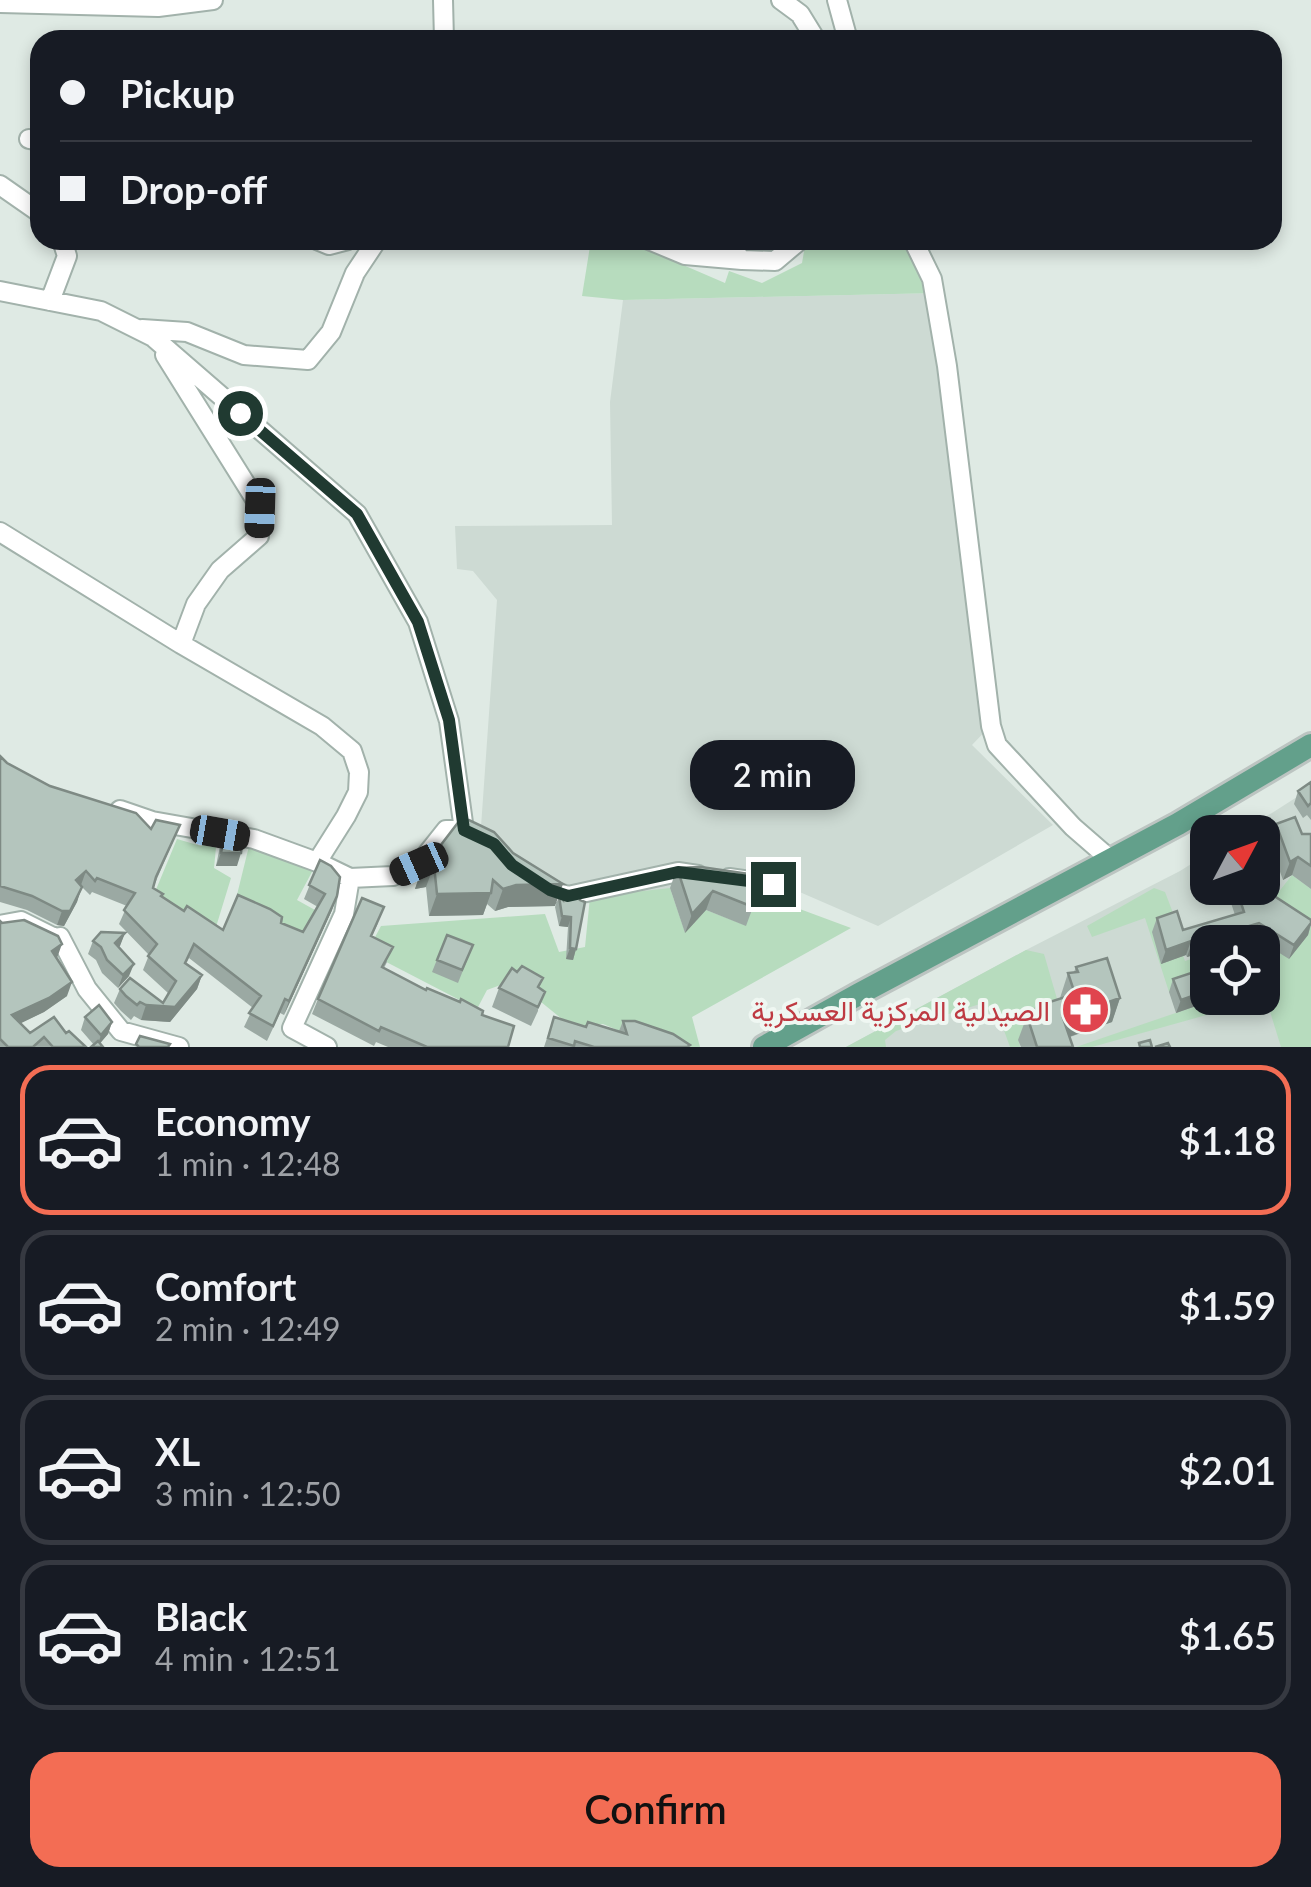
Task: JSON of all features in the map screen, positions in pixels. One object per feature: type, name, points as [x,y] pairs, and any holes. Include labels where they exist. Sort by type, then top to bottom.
[{"type":"main road","points":[[764,1047],[1178,824],[1309,744]]},
{"type":"street","points":[[0,3],[214,0]]},
{"type":"street","points":[[443,0],[444,30]]},
{"type":"street","points":[[780,0],[800,14],[810,30]]},
{"type":"street","points":[[836,0],[845,30]]},
{"type":"street","points":[[0,185],[30,206]]},
{"type":"street","points":[[50,301],[67,256],[65,250]]},
{"type":"street","points":[[145,333],[187,332],[244,355],[308,360],[330,332],[355,273],[370,250]]},
{"type":"street","points":[[672,250],[684,255],[775,262],[789,250]]},
{"type":"street","points":[[733,250],[742,260]]},
{"type":"street","points":[[918,250],[932,279],[947,366],[997,745],[1073,827],[1111,860]]},
{"type":"street","points":[[0,291],[101,311],[145,333],[357,514],[418,622],[449,720],[464,830]]},
{"type":"street","points":[[145,333],[200,407],[260,508],[259,536],[220,570],[196,604],[181,644]]},
{"type":"street","points":[[0,532],[322,726],[352,751],[359,772],[358,792],[317,862]]},
{"type":"street","points":[[110,807],[152,820],[254,840],[350,878],[393,876],[419,864],[446,830],[464,830],[494,844]]},
{"type":"street","points":[[524,873],[550,890],[568,896],[678,872],[773,884]]},
{"type":"street","points":[[327,1047],[292,1028],[344,914],[350,878]]},
{"type":"street","points":[[0,925],[21,921],[60,938],[86,989],[122,1031],[178,1047]]},
{"type":"shaded area","points":[[938,293],[992,724],[972,745],[1053,825],[878,926],[795,890],[674,892],[563,904],[480,841],[497,600],[473,571],[457,569],[455,526],[612,525],[610,402],[623,300]]},
{"type":"shaded area","points":[[1311,788],[1311,1047],[846,1047],[1026,950],[1190,865],[1190,905],[1280,905],[1280,815],[1269,815]]},
{"type":"green space","points":[[589,250],[648,250],[725,283],[729,271],[762,283],[802,263],[804,250],[922,250],[938,293],[623,300],[582,296]]},
{"type":"green space","points":[[217,837],[214,868],[231,878],[216,927],[150,904],[177,839],[201,846]]},
{"type":"green space","points":[[249,846],[313,870],[297,900],[315,910],[295,945],[234,907]]},
{"type":"green space","points":[[1292,875],[1311,889],[1311,1047],[1281,1047],[1271,1015],[1280,1015],[1280,952],[1289,958],[1280,938],[1280,925],[1274,925],[1266,908],[1280,905],[1280,890]]},
{"type":"green space","points":[[670,888],[685,932],[706,910],[745,925],[743,888],[851,928],[692,1017],[700,1047],[658,1047],[603,1024],[573,1028],[514,980],[487,990],[477,1009],[367,952],[381,926],[545,914],[559,952],[585,947],[590,897]]},
{"type":"green space","points":[[1154,888],[1165,892],[1188,952],[1183,955],[1185,961],[1190,959],[1190,985],[1169,992],[1145,918],[1092,937],[1087,926]]},
{"type":"green space","points":[[1026,950],[1044,954],[1071,1047],[1019,1040],[1020,1047],[1010,1047],[997,1011],[986,1013],[983,1003],[896,1031],[885,1040],[886,1047],[846,1047]]},
{"type":"green space","points":[[1190,1008],[1190,1015],[1206,1015],[1092,1047],[1076,1047]]},
{"type":"building","points":[[0,756],[50,786],[136,813],[151,829],[156,820],[180,825],[153,888],[184,911],[187,906],[223,930],[238,895],[270,909],[282,917],[281,923],[303,932],[325,894],[309,885],[320,860],[331,866],[340,877],[337,896],[289,1001],[285,999],[273,1026],[249,1013],[261,996],[194,944],[185,963],[202,975],[175,1007],[140,1002],[137,1005],[126,996],[120,989],[130,978],[163,1003],[176,981],[148,956],[157,944],[124,910],[135,893],[97,878],[95,881],[86,871],[76,880],[82,887],[70,911],[62,911],[0,886]]},
{"type":"building","points":[[1311,782],[1311,803],[1308,806],[1298,791]]},
{"type":"building","points":[[1295,817],[1302,834],[1311,834],[1311,866],[1298,857],[1290,862],[1280,835],[1280,823]]},
{"type":"building","points":[[460,820],[494,832],[513,853],[563,884],[503,889],[493,880],[491,893],[437,894],[434,865],[423,866],[426,856],[437,850]]},
{"type":"building","points":[[225,833],[243,836],[241,853],[221,853]]},
{"type":"building","points":[[677,868],[750,874],[753,907],[713,891],[692,914]]},
{"type":"building","points":[[559,896],[563,900],[563,896],[581,896],[580,900],[585,902],[576,949],[570,948],[571,917],[562,916]]},
{"type":"building","points":[[362,898],[384,907],[371,936],[393,947],[382,967],[426,990],[460,1002],[461,999],[483,1011],[482,1015],[514,1026],[508,1047],[427,1047],[381,1027],[379,1031],[318,999]]},
{"type":"building","points":[[1280,900],[1311,923],[1294,945],[1280,936],[1280,925],[1200,925],[1244,912],[1242,905],[1280,905]]},
{"type":"building","points":[[1177,911],[1183,930],[1190,928],[1190,941],[1166,950],[1157,918]]},
{"type":"building","points":[[24,920],[58,936],[62,944],[52,951],[72,982],[12,1015],[30,1033],[54,1017],[66,1033],[69,1031],[86,1047],[53,1047],[44,1037],[33,1047],[8,1047],[0,1039],[0,921]]},
{"type":"building","points":[[101,932],[125,933],[115,943],[134,964],[123,975],[93,941]]},
{"type":"building","points":[[447,935],[473,945],[462,970],[437,960]]},
{"type":"building","points":[[1107,958],[1120,998],[1063,1018],[1073,1047],[1037,1047],[1027,1016],[1032,1016],[1037,1006],[1075,994],[1068,973],[1078,972],[1076,967]]},
{"type":"building","points":[[522,966],[543,978],[538,987],[545,992],[538,1007],[499,988],[512,968],[517,972]]},
{"type":"building","points":[[1190,973],[1190,997],[1181,1000],[1173,979]]},
{"type":"building","points":[[99,1005],[112,1022],[101,1035],[85,1017]]},
{"type":"building","points":[[554,1017],[627,1034],[623,1021],[635,1021],[673,1034],[690,1045],[594,1047],[575,1041],[574,1046],[548,1038]]},
{"type":"building","points":[[140,1036],[170,1044],[139,1047],[136,1044]]},
{"type":"building","points":[[1150,1040],[1152,1047],[1140,1047],[1139,1043]]},
{"type":"place","name":"الصيدلية المركزية العسكرية","points":[[1085,1010]]},
{"type":"route","points":[[240,413],[357,514],[418,622],[449,720],[464,830],[494,844],[512,865],[550,890],[568,896],[678,872],[773,884]]}]
